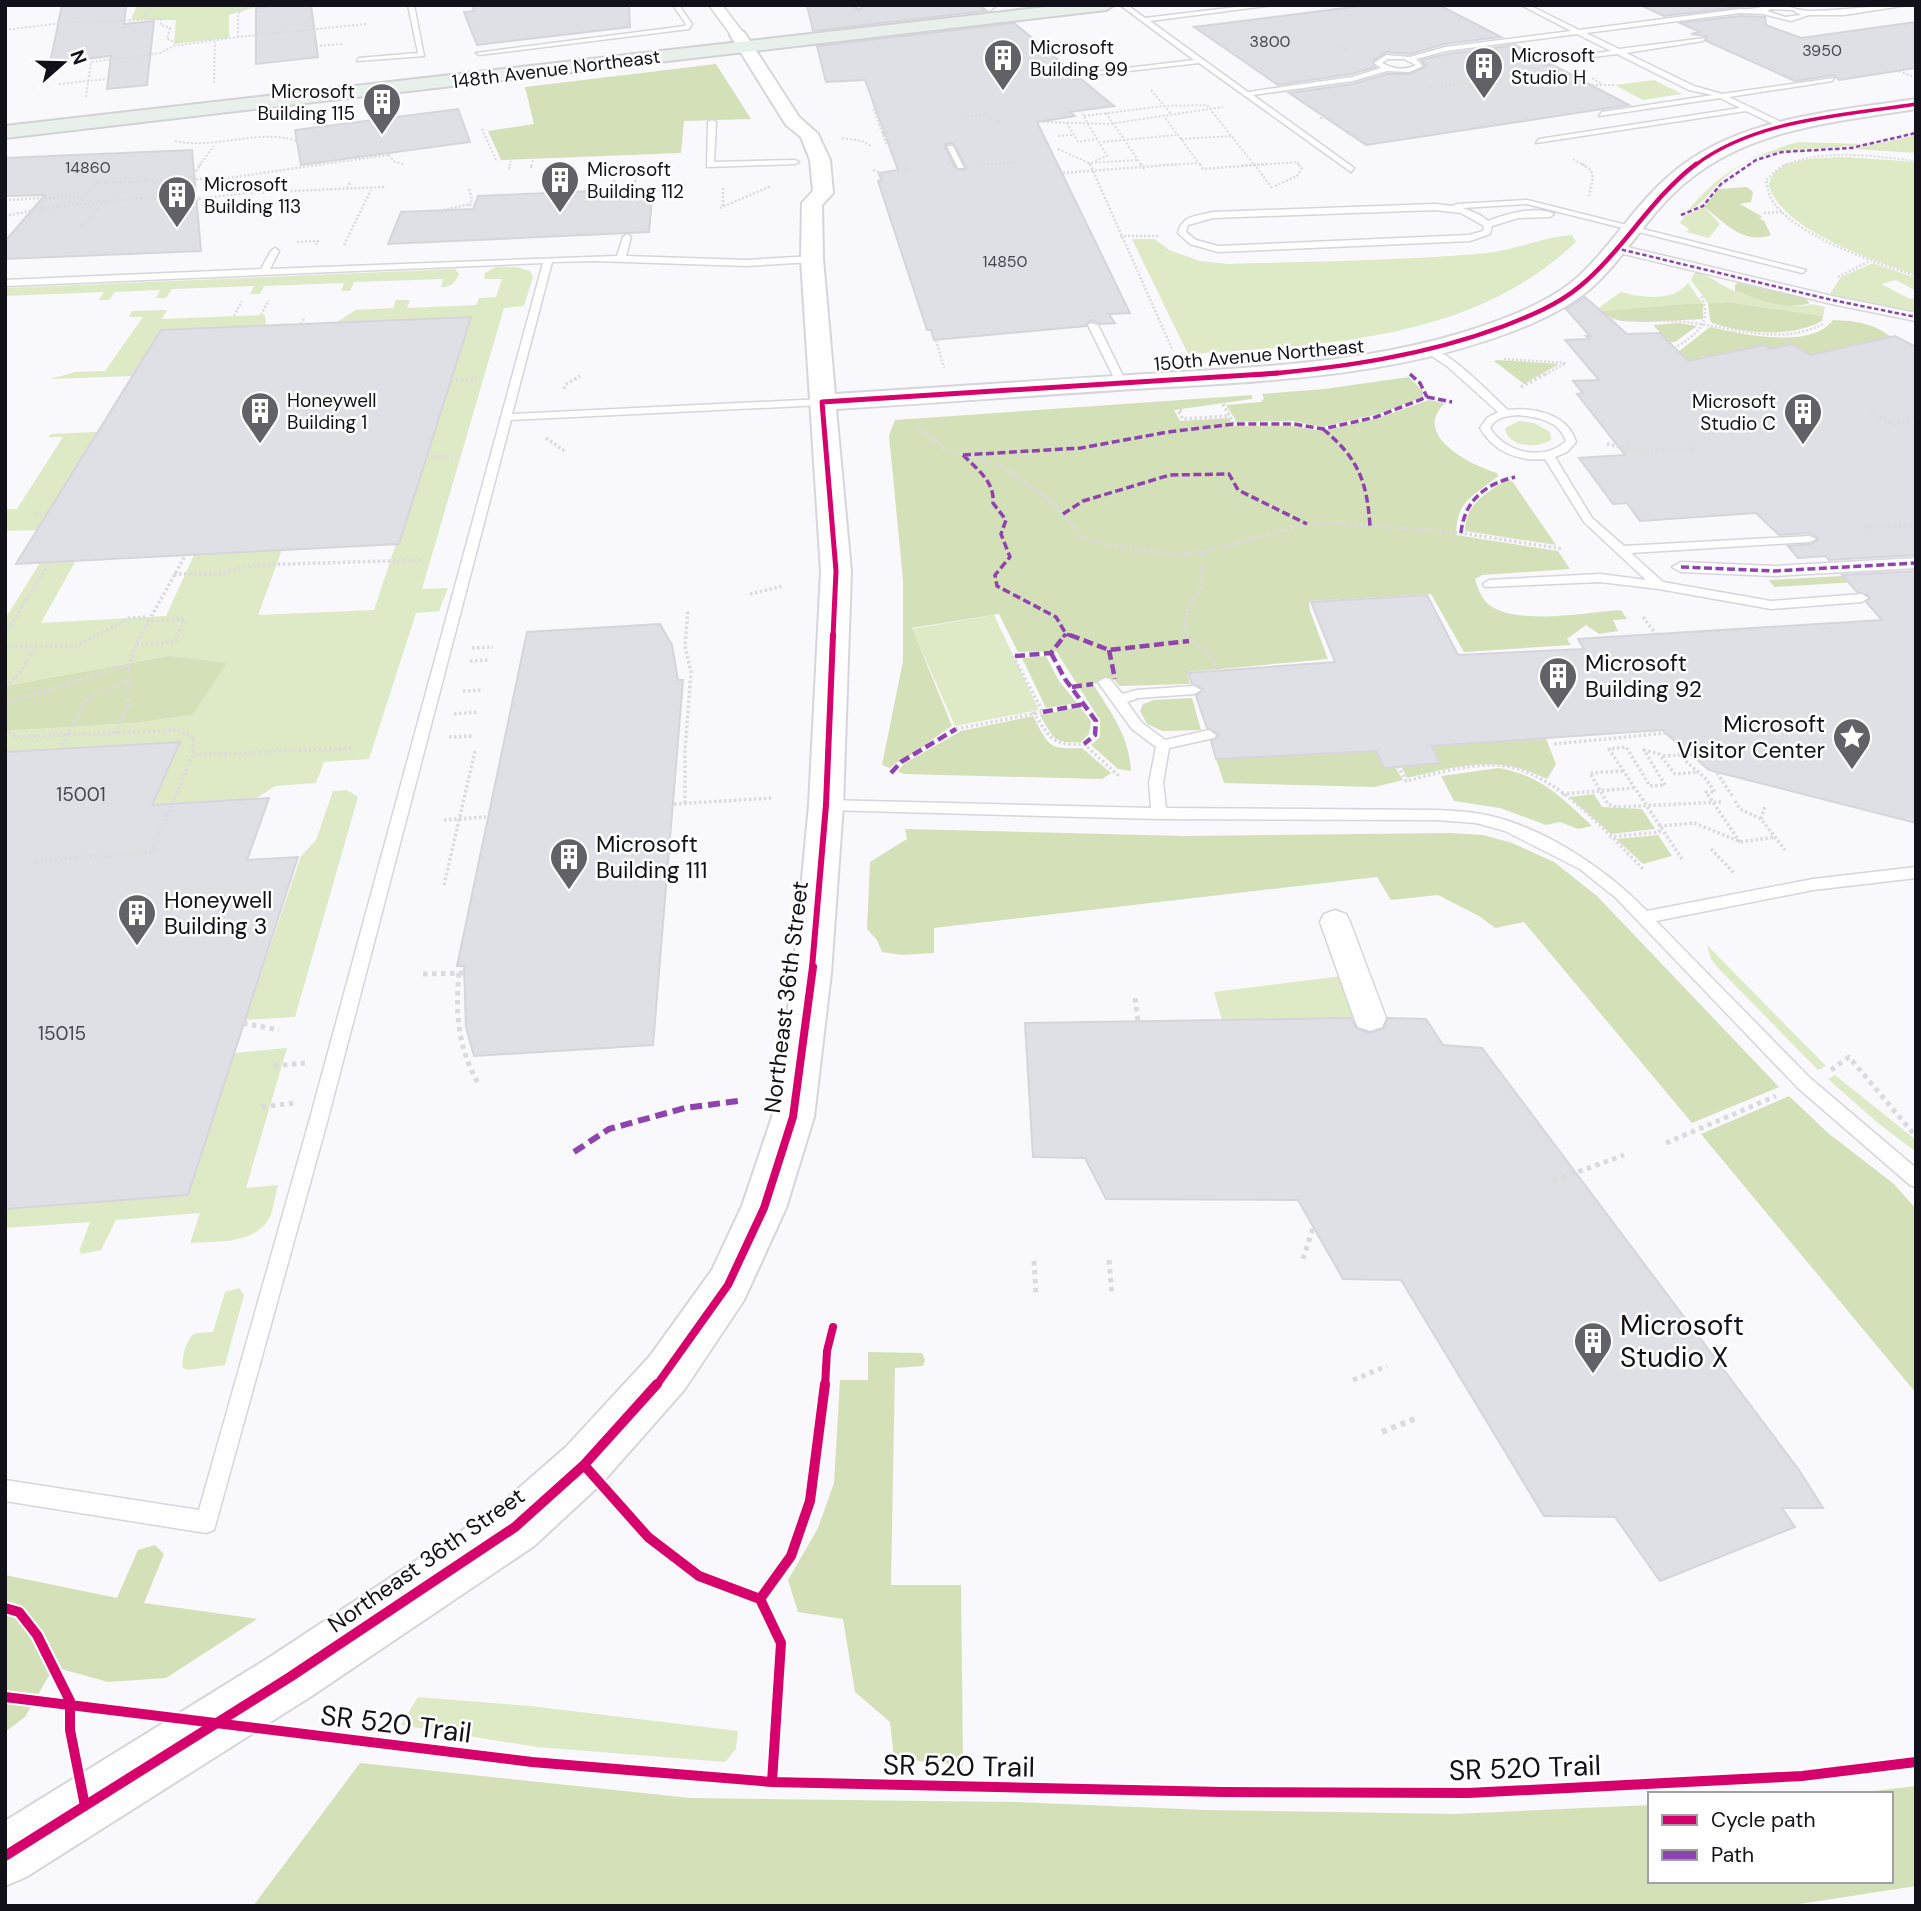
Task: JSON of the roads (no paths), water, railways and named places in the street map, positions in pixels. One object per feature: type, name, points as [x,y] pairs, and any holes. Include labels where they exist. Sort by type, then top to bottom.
[{"type":"main road","name":"148th Avenue Northeast","points":[[5,132],[742,41],[1007,5]]},
{"type":"main road","name":"148th Avenue Northeast","points":[[5,119],[1106,5]]},
{"type":"street","points":[[715,5],[742,41]]},
{"type":"street","name":"Northeast 36th Street","points":[[742,41],[792,121],[809,134],[820,160],[823,193],[802,194]]},
{"type":"street","name":"150th Avenue Northeast","points":[[822,402],[1320,369],[1429,350],[1482,335],[1559,302],[1586,281],[1677,178],[1711,154],[1737,142],[1784,127],[1916,104]]},
{"type":"street","name":"Northeast 36th Street","points":[[5,1856],[290,1677],[515,1527],[584,1465],[667,1373],[728,1285],[764,1208],[793,1117],[812,973],[825,805],[836,571],[811,259],[802,194],[786,134],[792,121]]},
{"type":"street","points":[[1615,248],[1832,300],[1916,317]]},
{"type":"street","points":[[1681,567],[1774,571],[1916,563]]},
{"type":"street","points":[[1335,922],[1370,1018]]},
{"type":"lane","points":[[359,60],[422,55],[411,5]]},
{"type":"lane","points":[[479,53],[687,29],[689,24],[676,5]]},
{"type":"lane","points":[[1123,5],[1350,170]]},
{"type":"lane","points":[[1144,20],[1271,5]]},
{"type":"lane","points":[[1524,5],[1692,88],[1718,94],[1784,127]]},
{"type":"lane","points":[[1544,5],[1646,55]]},
{"type":"lane","points":[[1764,12],[1766,8],[1780,6],[1805,13],[1844,13],[1905,5]]},
{"type":"lane","points":[[1410,59],[1445,49],[1740,11],[1764,12],[1790,19],[1804,17],[1805,13]]},
{"type":"lane","points":[[1548,62],[1703,39]]},
{"type":"lane","points":[[1247,94],[1353,79],[1386,69],[1406,71],[1419,67],[1418,63],[1410,59],[1395,57],[1378,60],[1377,64],[1386,69]]},
{"type":"lane","points":[[1077,76],[1200,61]]},
{"type":"lane","points":[[1602,114],[1718,94],[1832,79]]},
{"type":"lane","points":[[1698,80],[1718,94]]},
{"type":"lane","points":[[1539,141],[1748,109]]},
{"type":"lane","points":[[712,122],[710,165],[795,162]]},
{"type":"lane","points":[[950,148],[961,166]]},
{"type":"lane","points":[[1451,208],[1476,215],[1487,225],[1487,232],[1470,238],[1246,249],[1218,249],[1201,245],[1182,233],[1184,224],[1189,220],[1213,215],[1451,208],[1527,202],[1802,270]]},
{"type":"lane","points":[[1487,225],[1516,215],[1570,214]]},
{"type":"lane","points":[[621,260],[626,237]]},
{"type":"lane","points":[[264,272],[275,251]]},
{"type":"lane","points":[[5,283],[548,260],[746,263],[811,259]]},
{"type":"lane","points":[[5,1490],[206,1521],[318,1122],[548,260]]},
{"type":"lane","points":[[1093,325],[1121,382]]},
{"type":"lane","points":[[1429,350],[1452,365],[1505,413]]},
{"type":"lane","points":[[505,417],[822,402]]},
{"type":"lane","points":[[1505,413],[1545,417],[1565,428],[1571,442],[1567,448],[1548,455],[1519,453],[1494,442],[1485,428],[1488,421],[1505,413]]},
{"type":"lane","points":[[1548,455],[1588,520],[1659,585]]},
{"type":"lane","points":[[1622,550],[1810,539]]},
{"type":"lane","points":[[1489,584],[1600,578],[1659,585],[1771,605],[1862,598]]},
{"type":"lane","points":[[1105,682],[1137,726],[1163,745],[1209,735]]},
{"type":"lane","points":[[1119,701],[1137,694],[1194,690]]},
{"type":"lane","points":[[1158,814],[1156,783],[1163,745]]},
{"type":"lane","points":[[825,805],[1158,814],[1437,815],[1476,818],[1510,827],[1585,865],[1621,894],[1804,1083],[1916,1180]]},
{"type":"lane","points":[[1643,918],[1763,893],[1868,876],[1916,872]]},
{"type":"place","name":"Microsoft Building 99","points":[[1003,92]]},
{"type":"place","name":"Microsoft Studio H","points":[[1484,100]]},
{"type":"place","name":"Microsoft Building 115","points":[[382,136]]},
{"type":"place","name":"Microsoft Building 112","points":[[560,214]]},
{"type":"place","name":"Microsoft Building 113","points":[[177,229]]},
{"type":"place","name":"Honeywell Building 1","points":[[260,445]]},
{"type":"place","name":"Microsoft Studio C","points":[[1803,446]]},
{"type":"place","name":"Microsoft Building 92","points":[[1558,710]]},
{"type":"place","name":"Microsoft Visitor Center","points":[[1852,771]]},
{"type":"place","name":"Microsoft Building 111","points":[[569,891]]},
{"type":"place","name":"Honeywell Building 3","points":[[137,947]]},
{"type":"place","name":"Microsoft Studio X","points":[[1593,1375]]}]
